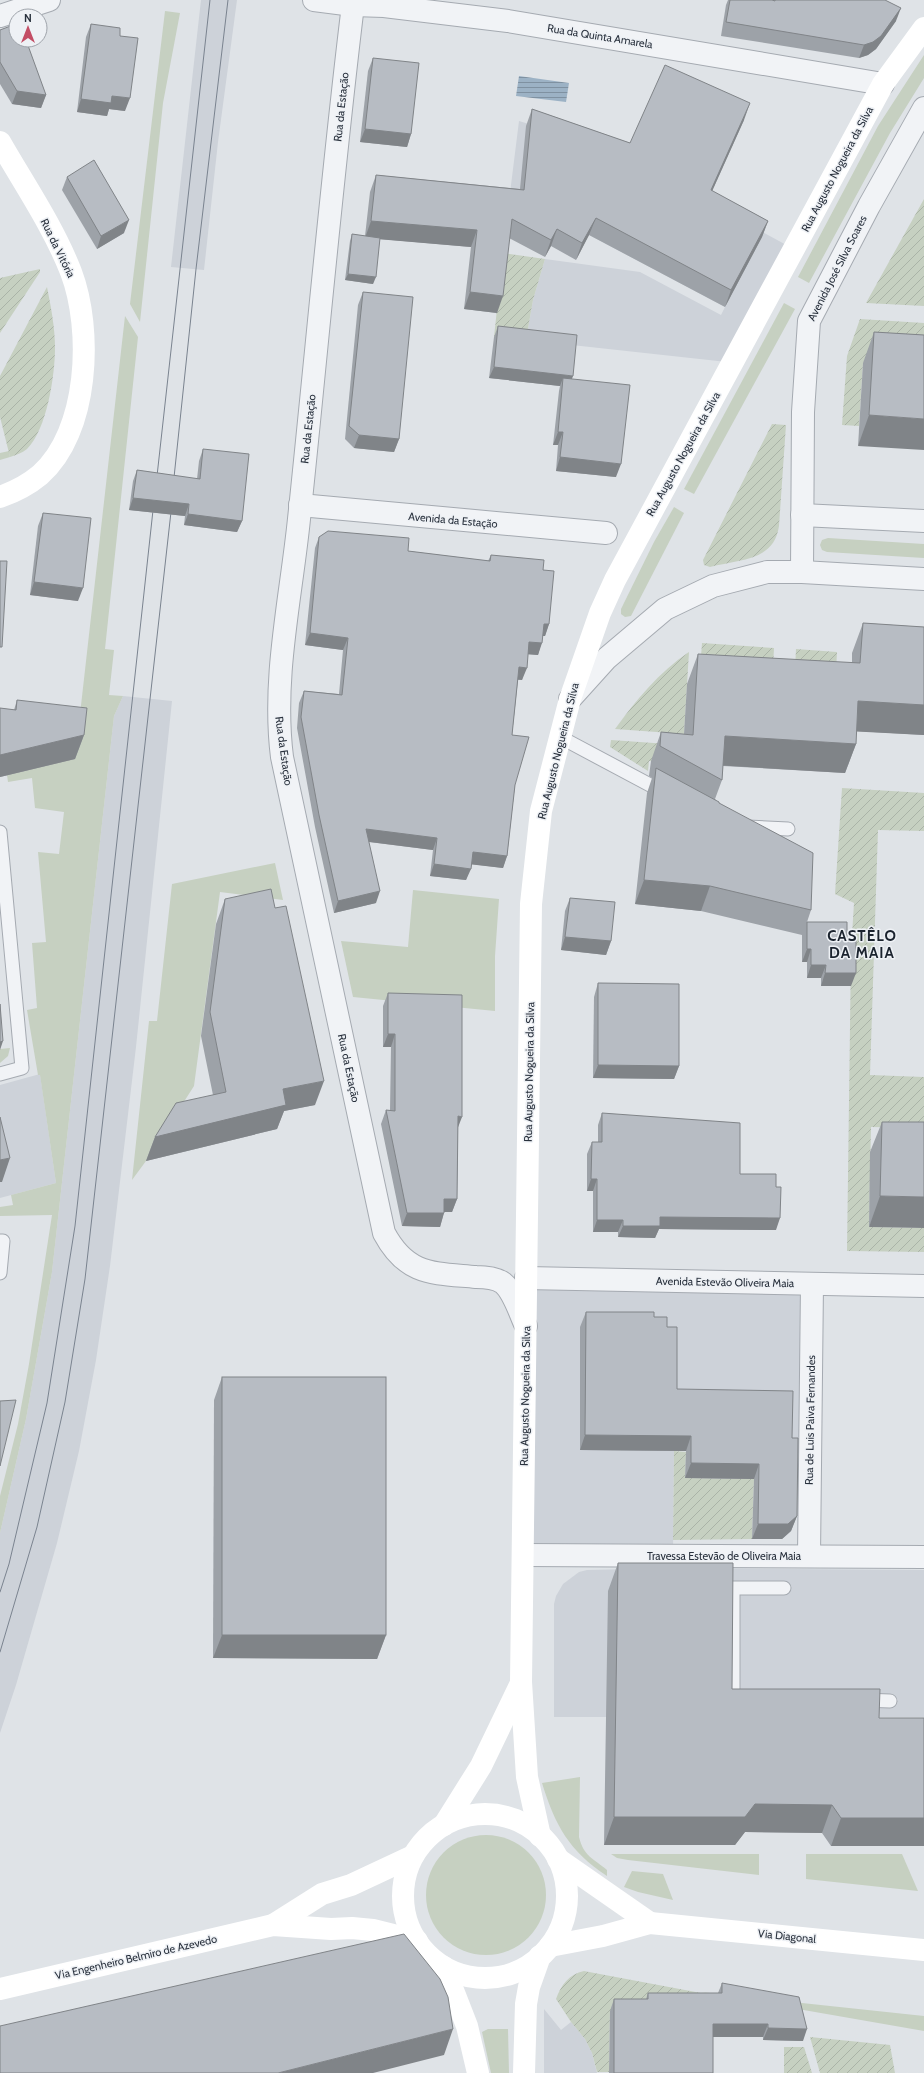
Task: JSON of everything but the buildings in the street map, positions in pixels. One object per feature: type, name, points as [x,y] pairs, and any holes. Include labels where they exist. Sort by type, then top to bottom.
[{"type":"main road","name":"Rua Augusto Nogueira da Silva","points":[[540,1836],[527,1776],[521,1682],[524,1555],[531,904],[541,811],[570,700],[600,613],[615,580],[884,84],[924,28]]},
{"type":"main road","name":"Rua da Vitória","points":[[0,142],[47,224],[72,274],[81,315],[84,366],[76,410],[68,435],[57,454],[40,475],[14,492],[0,497]]},
{"type":"main road","name":"Rua Augusto Nogueira da Silva","points":[[444,1825],[481,1766],[521,1682]]},
{"type":"main road","points":[[524,2073],[526,2004],[529,1987],[545,1951],[558,1934],[564,1919],[566,1904],[564,1874],[551,1847],[529,1827],[516,1820],[494,1815],[472,1815],[444,1825],[432,1833],[413,1856],[407,1870],[403,1899],[409,1928],[424,1951],[444,1967],[460,1974],[477,1977],[494,1977],[521,1969],[545,1951]]},
{"type":"main road","name":"Via Engenheiro Belmiro de Azevedo","points":[[273,1925],[322,1894],[351,1885],[413,1856]]},
{"type":"main road","name":"Via Diagonal","points":[[558,1859],[650,1923]]},
{"type":"main road","name":"Via Diagonal","points":[[545,1951],[650,1923],[924,1950]]},
{"type":"main road","name":"Via Engenheiro Belmiro de Azevedo","points":[[0,1989],[273,1925],[374,1930],[417,1941]]},
{"type":"main road","points":[[444,1967],[467,2026],[478,2073]]},
{"type":"street","points":[[0,16],[49,0]]},
{"type":"street","name":"Rua da Quinta Amarela","points":[[314,0],[352,5],[384,6],[508,21],[884,84]]},
{"type":"street","name":"Rua da Estação","points":[[352,5],[300,505],[278,694],[278,726],[284,764],[384,1232],[400,1256],[424,1271],[489,1278],[503,1283],[511,1294],[526,1326]]},
{"type":"street","name":"Avenida José Silva Soares","points":[[802,572],[803,412],[809,321],[880,185],[924,108]]},
{"type":"street","name":"Avenida da Estação","points":[[300,505],[606,533]]},
{"type":"street","points":[[802,515],[924,522]]},
{"type":"street","points":[[570,700],[607,658],[665,609],[713,586],[767,572],[802,572],[924,579]]},
{"type":"street","name":"Avenida Estevão Oliveira Maia","points":[[526,1278],[924,1286]]},
{"type":"street","name":"Rua de Luis Paiva Fernandes","points":[[809,1556],[812,1284]]},
{"type":"street","name":"Travessa Estevão de Oliveira Maia","points":[[524,1555],[924,1557]]},
{"type":"lane","points":[[560,736],[679,801]]},
{"type":"lane","points":[[736,825],[788,829]]},
{"type":"lane","points":[[0,832],[6,954],[22,1068],[0,1074]]},
{"type":"lane","points":[[0,1241],[2,1241],[0,1273]]},
{"type":"lane","points":[[749,1699],[733,1699],[733,1588],[784,1588]]},
{"type":"lane","points":[[851,1700],[890,1701]]},
{"type":"shaded area","points":[[201,0],[237,0],[218,142],[204,270],[171,267]]},
{"type":"shaded area","points":[[519,121],[605,147],[790,247],[727,362],[526,340],[533,300],[545,259],[640,272],[721,315],[725,307],[510,193]]},
{"type":"shaded area","points":[[123,696],[172,701],[136,1047],[110,1266],[96,1360],[79,1451],[57,1543],[16,1685],[0,1733],[0,1533],[26,1419],[52,1272],[114,716]]},
{"type":"shaded area","points":[[40,1074],[56,1183],[0,1198],[0,1085]]},
{"type":"shaded area","points":[[530,1282],[807,1288],[803,1453],[674,1451],[673,1553],[527,1552]]},
{"type":"shaded area","points":[[679,1568],[924,1570],[924,1717],[554,1717],[554,1604],[556,1596],[563,1584],[579,1572],[587,1570]]},
{"type":"shaded area","points":[[544,2009],[561,2030],[571,2022],[585,2039],[592,2053],[597,2073],[544,2073]]},
{"type":"green space","points":[[165,11],[180,13],[163,103],[140,322],[130,304]]},
{"type":"green space","points":[[924,55],[924,78],[890,133],[809,283],[798,277],[878,126]]},
{"type":"green space","points":[[924,199],[924,306],[866,303]]},
{"type":"green space","points":[[503,253],[545,259],[533,300],[526,340],[494,337]]},
{"type":"green space","points":[[40,269],[40,272],[0,333],[0,278]]},
{"type":"green space","points":[[47,287],[54,325],[55,359],[45,415],[40,429],[27,449],[10,457],[0,417],[0,376]]},
{"type":"green space","points":[[784,303],[795,309],[694,494],[684,489]]},
{"type":"green space","points":[[125,316],[138,337],[105,649],[114,650],[109,695],[123,696],[114,716],[52,1272],[26,1419],[0,1533],[0,1496],[18,1424],[29,1364],[52,1215],[0,1216],[0,1207],[13,1205],[11,1195],[56,1183],[40,1075],[38,1075],[27,1010],[37,1008],[32,943],[46,942],[38,852],[59,854],[64,812],[35,808],[32,778],[8,782],[7,775],[78,732]]},
{"type":"green space","points":[[860,319],[924,323],[924,366],[863,363],[859,426],[842,425],[847,356]]},
{"type":"green space","points":[[772,424],[786,425],[779,526],[776,538],[762,553],[753,557],[710,567],[704,565],[703,560]]},
{"type":"green space","points":[[9,451],[10,457],[0,460],[0,453]]},
{"type":"green space","points":[[674,507],[684,513],[631,616],[625,617],[621,614],[621,609],[654,542]]},
{"type":"green space","points":[[828,538],[924,544],[924,558],[827,552],[822,550],[820,545],[822,540]]},
{"type":"green space","points":[[702,643],[774,648],[772,688],[699,684]]},
{"type":"green space","points":[[796,649],[837,652],[835,692],[794,690]]},
{"type":"green space","points":[[689,652],[684,734],[615,729],[649,687],[668,668]]},
{"type":"green space","points":[[611,740],[668,744],[666,763],[649,761],[648,771],[610,747]]},
{"type":"green space","points":[[842,788],[924,793],[924,831],[878,830],[870,1075],[924,1077],[924,1128],[871,1127],[869,1227],[924,1228],[924,1252],[847,1251],[851,951],[854,903],[835,894]]},
{"type":"green space","points":[[275,863],[283,900],[220,892],[194,1086],[146,1161],[132,1180],[149,1021],[157,1021],[172,884]]},
{"type":"green space","points":[[413,890],[499,899],[495,956],[495,1011],[353,997],[341,941],[408,947]]},
{"type":"green space","points":[[10,1048],[8,1056],[0,1063],[0,1049]]},
{"type":"green space","points":[[674,1451],[686,1452],[685,1478],[754,1479],[752,1539],[673,1540]]},
{"type":"green space","points":[[580,1777],[579,1837],[586,1853],[607,1870],[607,1876],[583,1857],[565,1836],[552,1812],[542,1783]]},
{"type":"green space","points":[[486,1835],[509,1839],[529,1852],[542,1872],[546,1895],[542,1918],[529,1938],[509,1951],[486,1955],[463,1951],[443,1938],[430,1918],[426,1895],[430,1872],[443,1852],[463,1839]]},
{"type":"green space","points":[[611,1854],[759,1854],[759,1875],[628,1860],[617,1858]]},
{"type":"green space","points":[[806,1854],[902,1854],[918,1891],[806,1879]]},
{"type":"green space","points":[[632,1871],[663,1874],[673,1900],[638,1892],[624,1887]]},
{"type":"green space","points":[[584,1971],[717,1996],[610,2011],[609,2065],[615,2072],[597,2072],[592,2053],[585,2039],[571,2022],[556,1999],[560,1989],[570,1977]]},
{"type":"green space","points":[[700,1992],[924,2016],[924,2031]]},
{"type":"green space","points":[[488,2029],[508,2029],[509,2073],[491,2073],[482,2032]]},
{"type":"green space","points":[[810,2037],[890,2045],[895,2073],[820,2073]]},
{"type":"green space","points":[[784,2047],[804,2047],[812,2073],[784,2073]]},
{"type":"water","points":[[519,76],[569,83],[566,102],[516,96]]},
{"type":"tram line","points":[[156,485],[210,0]]},
{"type":"tram line","points":[[173,487],[196,269],[228,0]]},
{"type":"tram line","points":[[0,1592],[9,1564],[47,1403],[75,1226],[154,501]]},
{"type":"tram line","points":[[0,1652],[37,1527],[65,1402],[85,1279],[172,503]]},
{"type":"district","name":"CASTÊLO DA MAIA","points":[[862,944]]}]
